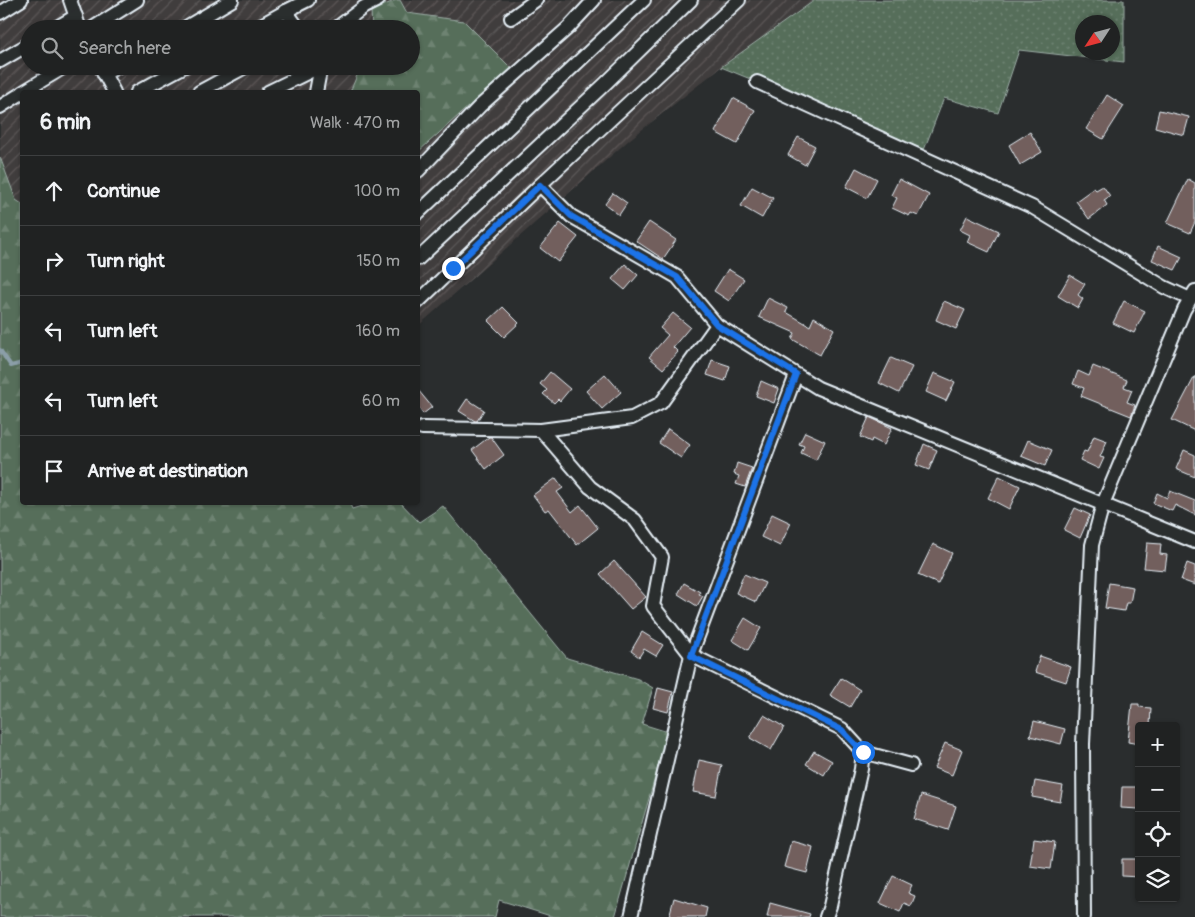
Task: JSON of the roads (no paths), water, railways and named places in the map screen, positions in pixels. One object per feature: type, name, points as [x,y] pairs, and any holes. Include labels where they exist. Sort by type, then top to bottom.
[{"type":"street","points":[[0,13],[20,0]]},
{"type":"street","points":[[70,0],[77,20]]},
{"type":"street","points":[[105,20],[137,0]]},
{"type":"street","points":[[198,20],[232,0]]},
{"type":"street","points":[[270,20],[308,0]]},
{"type":"street","points":[[347,20],[364,7],[378,0]]},
{"type":"street","points":[[510,18],[536,0]]},
{"type":"street","points":[[420,169],[480,106],[568,28],[594,0]]},
{"type":"street","points":[[420,211],[644,0]]},
{"type":"street","points":[[420,257],[599,90],[691,0]]},
{"type":"street","points":[[420,300],[540,185],[739,0]]},
{"type":"street","points":[[286,11],[292,20]]},
{"type":"street","points":[[69,20],[76,16]]},
{"type":"street","points":[[0,61],[20,49]]},
{"type":"street","points":[[28,90],[52,75]]},
{"type":"street","points":[[104,75],[111,90]]},
{"type":"street","points":[[141,90],[168,75]]},
{"type":"street","points":[[204,90],[231,75]]},
{"type":"street","points":[[272,90],[303,75]]},
{"type":"street","points":[[316,90],[319,75]]},
{"type":"street","points":[[757,82],[1032,207],[1164,287],[1193,295],[1184,310],[1103,504],[1092,545],[1083,744],[1084,917]]},
{"type":"street","points":[[0,107],[20,95]]},
{"type":"street","points":[[540,185],[571,216],[677,277],[717,325],[818,388],[1195,542]]},
{"type":"street","points":[[422,428],[541,430],[632,418],[661,403],[717,325]]},
{"type":"street","points":[[631,917],[691,656],[796,374]]},
{"type":"street","points":[[541,430],[590,487],[635,520],[662,557],[652,606],[691,656],[842,730],[863,752],[911,765]]},
{"type":"street","points":[[826,917],[859,778],[863,752]]},
{"type":"waterway","points":[[0,350],[11,366],[20,364]]}]
